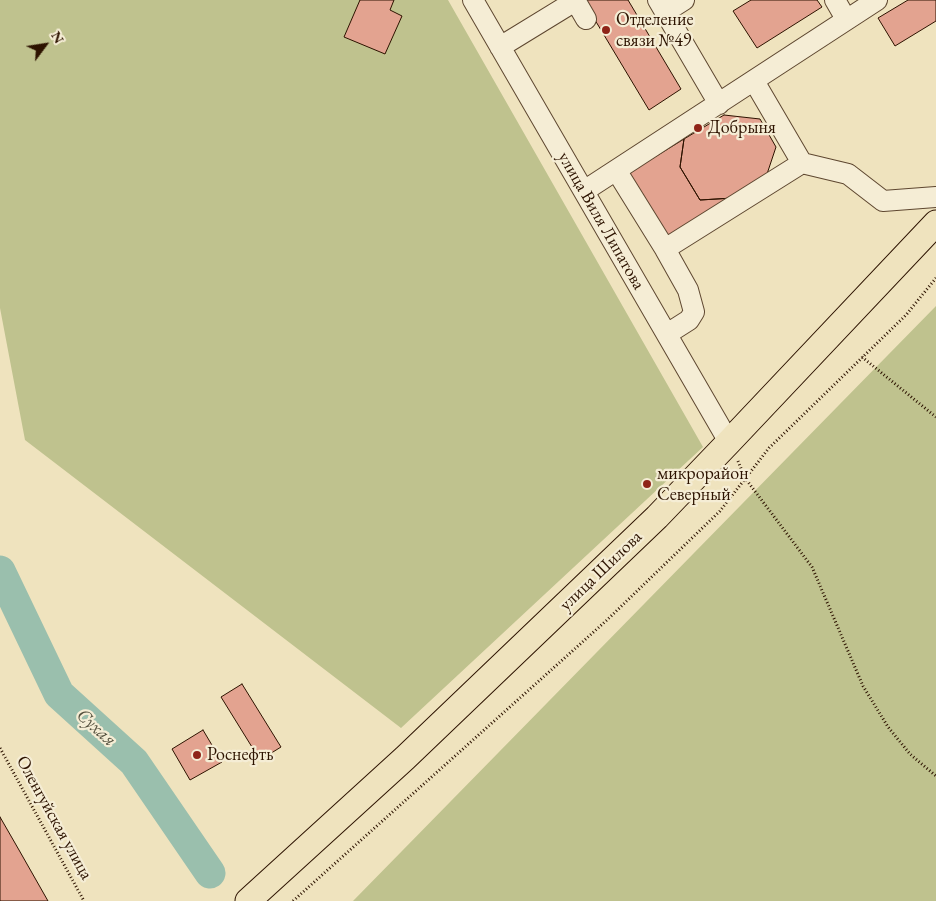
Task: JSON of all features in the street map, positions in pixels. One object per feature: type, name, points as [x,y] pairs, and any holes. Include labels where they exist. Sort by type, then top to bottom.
[{"type":"main road","name":"улица Шилова","points":[[248,901],[412,751],[657,517],[936,223]]},
{"type":"street","name":"улица Виля Липатова","points":[[473,0],[729,442]]},
{"type":"street","points":[[684,0],[662,6],[719,104]]},
{"type":"street","points":[[835,0],[846,19]]},
{"type":"street","points":[[584,191],[877,0]]},
{"type":"street","points":[[500,47],[575,1],[586,19]]},
{"type":"street","points":[[754,81],[802,163]]},
{"type":"street","points":[[665,249],[802,163],[848,174],[883,201],[936,197]]},
{"type":"street","points":[[616,170],[688,290],[694,312],[689,320],[667,334]]},
{"type":"path","points":[[293,901],[607,620],[720,511],[769,448],[906,315],[936,278]]},
{"type":"path","points":[[862,357],[936,417]]},
{"type":"path","points":[[729,442],[745,478],[812,567],[863,686],[888,727],[910,754],[936,776]]},
{"type":"path","name":"Оленгуйская улица","points":[[0,748],[84,901]]},
{"type":"green space","points":[[0,0],[448,0],[703,447],[401,728],[25,440],[0,308]]},
{"type":"green space","points":[[936,306],[936,901],[353,901]]},
{"type":"building","points":[[360,0],[394,0],[390,10],[402,16],[385,54],[344,37]]},
{"type":"building","points":[[583,0],[628,0],[681,89],[649,110]]},
{"type":"building","points":[[751,0],[817,0],[822,7],[757,48],[733,11]]},
{"type":"building","points":[[908,0],[936,0],[936,21],[895,46],[878,18]]},
{"type":"building","points":[[724,115],[760,119],[776,147],[765,180],[733,198],[700,200],[680,167],[684,139]]},
{"type":"building","points":[[684,139],[680,167],[700,200],[733,198],[667,237],[627,174]]},
{"type":"building","points":[[242,684],[281,747],[260,760],[221,697]]},
{"type":"building","name":"Роснефть","points":[[203,730],[222,762],[190,780],[172,749]]},
{"type":"building","points":[[0,817],[19,850],[48,901],[0,901]]},
{"type":"waterway","name":"Сухая","points":[[0,571],[59,694],[134,762],[210,873]]},
{"type":"place","name":"Отделение связи №49","points":[[606,30]]},
{"type":"place","name":"Добрыня","points":[[698,128]]},
{"type":"place","name":"микрорайон Северный","points":[[647,484]]},
{"type":"place","name":"Роснефть","points":[[197,755]]}]
